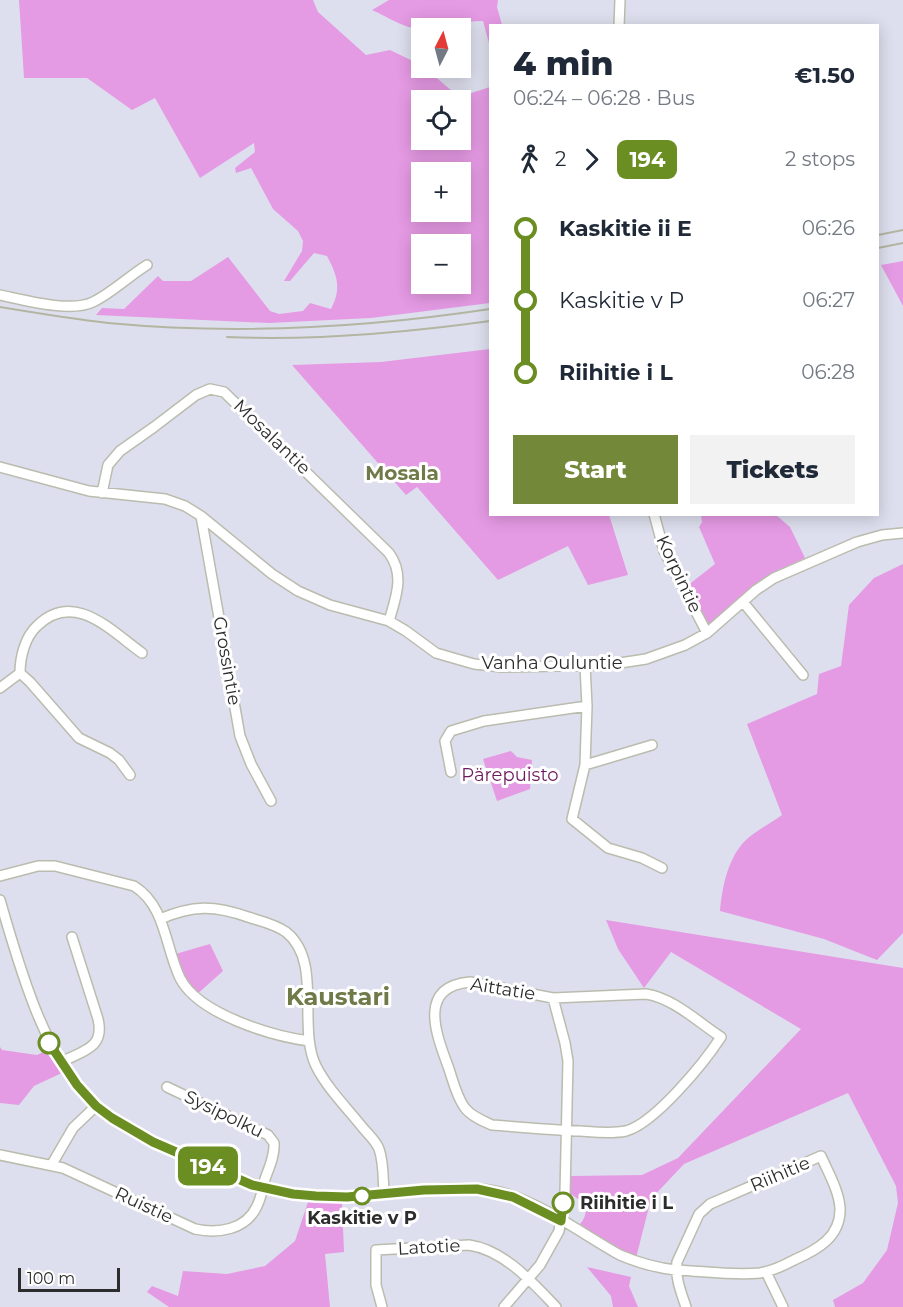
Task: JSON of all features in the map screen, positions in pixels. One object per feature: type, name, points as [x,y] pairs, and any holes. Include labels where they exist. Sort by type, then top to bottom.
[{"type":"street","points":[[619,24],[620,0]]},
{"type":"street","points":[[0,295],[41,303],[88,305],[147,265]]},
{"type":"street","name":"Mosalantie","points":[[102,493],[108,465],[120,451],[196,395],[210,389],[225,392],[389,553],[398,569],[398,584],[389,621]]},
{"type":"street","name":"Vanha Ouluntie","points":[[0,467],[88,491],[165,499],[185,506],[201,516],[272,574],[298,591],[330,605],[389,621],[436,653],[459,660],[502,667],[627,664],[646,659],[685,645],[707,633],[774,578],[839,549],[882,535],[903,533]]},
{"type":"street","name":"Grossintie","points":[[201,516],[240,736],[251,764],[271,801]]},
{"type":"street","name":"Korpintie","points":[[655,516],[664,551],[707,633]]},
{"type":"street","points":[[743,602],[803,675]]},
{"type":"street","points":[[0,688],[20,673],[23,653],[34,628],[55,613],[66,610],[89,616],[142,653]]},
{"type":"street","points":[[585,665],[587,706],[585,765],[572,819],[608,848],[642,858],[662,868]]},
{"type":"street","points":[[20,673],[79,738],[110,753],[119,760],[130,775]]},
{"type":"street","points":[[451,771],[445,741],[451,731],[484,722],[587,706]]},
{"type":"street","points":[[585,765],[652,745]]},
{"type":"street","points":[[0,876],[46,865],[134,886],[151,900],[160,919],[179,977],[194,996],[225,1015],[263,1032],[309,1041]]},
{"type":"street","name":"Riihitie","points":[[0,900],[4,933],[49,1043],[77,1085],[96,1106],[153,1142],[264,1185],[293,1194],[316,1196],[424,1190],[488,1190],[525,1201],[620,1255],[653,1267],[676,1270],[735,1273],[766,1272],[818,1249],[836,1229],[840,1214],[839,1199],[821,1156],[710,1204],[699,1214],[677,1262],[676,1270]]},
{"type":"street","points":[[160,919],[194,907],[209,908],[243,915],[276,926],[286,932],[297,945],[306,978],[309,1041],[315,1062],[323,1079],[376,1144],[381,1158],[384,1194]]},
{"type":"street","points":[[61,1062],[96,1043],[100,1032],[98,1018],[72,937]]},
{"type":"street","name":"Aittatie","points":[[561,1221],[565,1193],[566,1131],[567,1052],[553,998],[482,983],[460,983],[444,991],[438,999],[435,1028],[465,1108],[492,1125],[566,1131]]},
{"type":"street","points":[[553,998],[654,995],[679,1008],[721,1037],[712,1051],[662,1107],[637,1126],[615,1133],[566,1131]]},
{"type":"street","name":"Sysipolku","points":[[167,1087],[273,1139],[275,1147],[264,1185]]},
{"type":"street","points":[[52,1164],[73,1128],[96,1106]]},
{"type":"street","name":"Ruistie","points":[[0,1155],[52,1164],[82,1175],[204,1231],[224,1231],[248,1219],[257,1206],[264,1185]]},
{"type":"street","points":[[504,1307],[548,1252],[559,1231],[561,1221]]},
{"type":"street","name":"Latotie","points":[[382,1307],[376,1285],[376,1250],[469,1245],[484,1247],[498,1254],[527,1280]]},
{"type":"street","points":[[676,1270],[686,1307]]},
{"type":"street","points":[[766,1272],[783,1307]]},
{"type":"street","points":[[527,1280],[555,1307]]},
{"type":"green space","points":[[19,0],[313,0],[318,12],[366,55],[390,50],[411,60],[411,78],[437,78],[451,90],[411,90],[411,150],[471,150],[471,93],[489,87],[489,303],[371,318],[269,323],[96,315],[102,308],[124,309],[158,276],[163,281],[191,281],[228,257],[270,311],[279,314],[303,311],[310,303],[331,309],[336,295],[337,282],[327,256],[314,253],[290,281],[284,281],[302,251],[303,241],[298,231],[273,209],[251,168],[236,173],[235,168],[255,152],[254,143],[200,178],[155,98],[132,110],[87,78],[24,78]]},
{"type":"green space","points":[[389,0],[498,0],[497,7],[502,24],[489,24],[489,43],[483,21],[471,22],[471,18],[411,18],[411,27],[372,10]]},
{"type":"green space","points":[[903,261],[903,306],[881,265]]},
{"type":"green space","points":[[489,349],[489,516],[609,516],[628,575],[588,585],[568,546],[498,580],[417,487],[406,495],[292,365],[381,362]]},
{"type":"green space","points":[[701,516],[777,516],[790,527],[805,558],[753,586],[710,627],[687,586],[715,564],[699,527],[702,522]]},
{"type":"green space","points":[[903,564],[903,933],[877,960],[824,939],[720,911],[726,876],[738,850],[752,835],[782,815],[747,724],[817,694],[819,674],[841,666],[849,605],[874,578]]},
{"type":"green space","name":"Pärepuisto","points":[[511,751],[517,757],[532,760],[530,789],[497,801],[483,759]]},
{"type":"green space","points":[[606,920],[903,968],[903,1307],[835,1307],[833,1300],[863,1283],[887,1250],[898,1203],[896,1186],[848,1093],[684,1164],[651,1199],[636,1258],[617,1249],[580,1224],[584,1219],[585,1210],[582,1202],[568,1193],[571,1176],[642,1175],[678,1158],[801,1029],[671,952],[644,988],[618,949]]},
{"type":"green space","points":[[210,944],[223,971],[195,996],[172,955]]},
{"type":"green space","points":[[0,1047],[2,1050],[37,1055],[52,1048],[66,1071],[34,1086],[19,1105],[0,1103]]},
{"type":"green space","points":[[308,1202],[342,1203],[344,1252],[325,1254],[330,1307],[169,1307],[147,1292],[152,1286],[178,1296],[183,1271],[227,1274],[265,1266],[295,1241]]},
{"type":"green space","points":[[587,1267],[631,1277],[629,1286],[638,1307],[613,1307],[611,1296]]},
{"type":"railway","points":[[879,235],[903,230]]},
{"type":"railway","points":[[879,248],[903,243]]},
{"type":"railway","points":[[0,307],[108,323],[204,329],[348,325],[489,309]]},
{"type":"railway","points":[[227,337],[293,338],[359,335],[489,321]]},
{"type":"bus line","name":"194","points":[[49,1043],[77,1085],[96,1106],[112,1118],[153,1142],[263,1188],[293,1194],[347,1197],[424,1190],[477,1189],[501,1192],[525,1201],[561,1221],[563,1203]]},
{"type":"place","name":"Kaskitie v P","points":[[362,1196]]},
{"type":"place","name":"Riihitie i L","points":[[563,1203]]},
{"type":"district","name":"Mosala","points":[[402,473]]},
{"type":"district","name":"Kaustari","points":[[338,997]]}]
